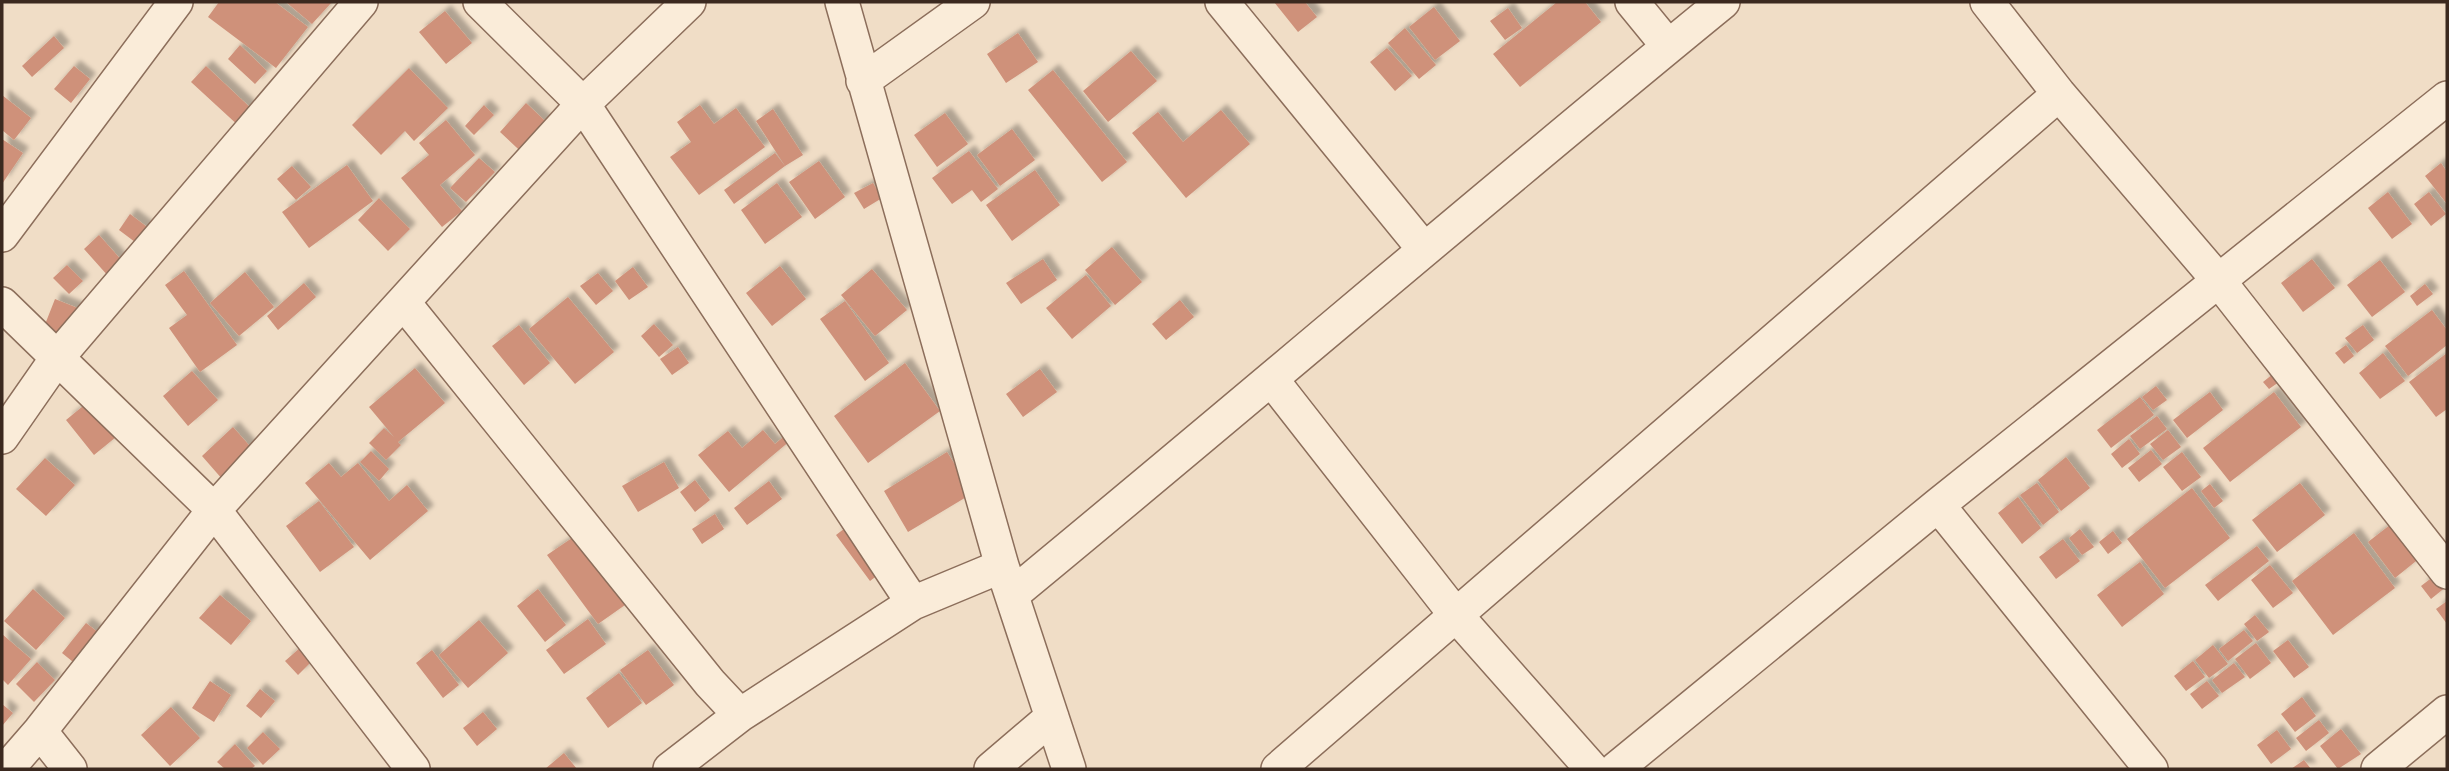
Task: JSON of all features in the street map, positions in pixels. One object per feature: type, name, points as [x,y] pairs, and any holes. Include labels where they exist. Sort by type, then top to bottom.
[{"type":"street","points":[[2,235],[176,2]]},
{"type":"street","points":[[2,437],[57,358],[361,2]]},
{"type":"street","points":[[480,2],[583,104],[913,603]]},
{"type":"street","points":[[7,769],[214,510],[583,104],[689,2]]},
{"type":"street","points":[[842,2],[1007,580],[1069,769]]},
{"type":"street","points":[[863,81],[973,2]]},
{"type":"street","points":[[1222,2],[1423,248]]},
{"type":"street","points":[[1632,2],[1668,46]]},
{"type":"street","points":[[670,769],[740,715],[913,603],[1007,580],[1272,380],[1423,248],[1723,2]]},
{"type":"street","points":[[1987,2],[2059,94],[2219,281],[2447,572]]},
{"type":"street","points":[[1279,769],[2059,94]]},
{"type":"street","points":[[1616,769],[1938,505],[2447,98]]},
{"type":"street","points":[[404,303],[710,683],[740,715]]},
{"type":"street","points":[[2,304],[214,510],[413,769]]},
{"type":"street","points":[[1272,380],[1455,614],[1592,769]]},
{"type":"street","points":[[1938,505],[2151,769]]},
{"type":"street","points":[[2378,769],[2447,712]]},
{"type":"street","points":[[991,769],[1052,717]]},
{"type":"street","points":[[40,731],[69,769]]},
{"type":"building","points":[[219,2],[275,2],[308,27],[276,68],[208,17]]},
{"type":"building","points":[[286,2],[332,2],[312,24]]},
{"type":"building","points":[[1274,2],[1305,2],[1317,17],[1298,32]]},
{"type":"building","points":[[1557,2],[1585,2],[1601,22],[1520,87],[1493,54]]},
{"type":"building","points":[[1434,7],[1460,41],[1435,60],[1409,27]]},
{"type":"building","points":[[1508,8],[1522,28],[1505,40],[1490,21]]},
{"type":"building","points":[[445,11],[472,43],[446,64],[419,32]]},
{"type":"building","points":[[1405,28],[1436,65],[1419,79],[1388,43]]},
{"type":"building","points":[[1018,33],[1038,62],[1006,83],[987,54]]},
{"type":"building","points":[[54,36],[64,48],[32,77],[22,66]]},
{"type":"building","points":[[240,45],[267,71],[255,84],[228,59]]},
{"type":"building","points":[[1387,48],[1412,76],[1395,91],[1370,62]]},
{"type":"building","points":[[1131,51],[1157,81],[1108,122],[1083,91]]},
{"type":"building","points":[[74,66],[90,79],[71,103],[54,89]]},
{"type":"building","points":[[206,66],[256,113],[241,128],[191,82]]},
{"type":"building","points":[[409,68],[448,108],[414,141],[405,131],[381,155],[352,125]]},
{"type":"building","points":[[1053,70],[1127,162],[1102,182],[1028,90]]},
{"type":"building","points":[[2,95],[31,118],[14,140],[2,130]]},
{"type":"building","points":[[526,103],[559,134],[532,162],[500,132]]},
{"type":"building","points":[[484,105],[494,115],[474,135],[465,126]]},
{"type":"building","points":[[700,105],[714,124],[736,108],[765,147],[699,195],[670,157],[691,142],[677,122]]},
{"type":"building","points":[[773,109],[803,155],[785,166],[756,121]]},
{"type":"building","points":[[1221,110],[1250,144],[1186,198],[1132,133],[1158,112],[1183,142]]},
{"type":"building","points":[[945,113],[968,144],[937,167],[914,135]]},
{"type":"building","points":[[446,120],[475,155],[440,185],[462,211],[442,227],[401,178],[429,155],[419,143]]},
{"type":"building","points":[[1012,129],[1035,160],[1000,186],[977,155]]},
{"type":"building","points":[[2,139],[23,153],[2,184]]},
{"type":"building","points":[[969,151],[998,189],[981,202],[972,190],[952,204],[932,178]]},
{"type":"building","points":[[775,153],[785,166],[734,204],[724,190]]},
{"type":"building","points":[[479,158],[495,172],[466,202],[450,188]]},
{"type":"building","points":[[819,161],[845,197],[815,219],[789,182]]},
{"type":"building","points":[[2441,163],[2447,172],[2447,204],[2425,176]]},
{"type":"building","points":[[347,165],[373,201],[309,248],[282,212]]},
{"type":"building","points":[[292,166],[311,187],[296,200],[277,179]]},
{"type":"building","points":[[1035,170],[1060,205],[1012,241],[986,205]]},
{"type":"building","points":[[777,183],[802,217],[765,244],[741,210]]},
{"type":"building","points":[[873,183],[882,198],[864,209],[854,193]]},
{"type":"building","points":[[2388,192],[2412,224],[2392,239],[2368,208]]},
{"type":"building","points":[[2429,192],[2446,214],[2431,226],[2414,204]]},
{"type":"building","points":[[379,198],[410,229],[388,251],[358,220]]},
{"type":"building","points":[[130,214],[151,230],[139,245],[119,230]]},
{"type":"building","points":[[99,235],[124,263],[109,277],[84,249]]},
{"type":"building","points":[[1112,247],[1142,282],[1115,305],[1085,270]]},
{"type":"building","points":[[1043,259],[1057,280],[1021,304],[1006,283]]},
{"type":"building","points":[[2312,259],[2335,288],[2303,312],[2281,283]]},
{"type":"building","points":[[2380,260],[2405,292],[2372,317],[2347,285]]},
{"type":"building","points":[[67,265],[83,281],[69,294],[53,278]]},
{"type":"building","points":[[780,266],[806,299],[772,326],[746,293]]},
{"type":"building","points":[[633,267],[648,287],[629,300],[615,281]]},
{"type":"building","points":[[872,269],[907,310],[875,336],[841,295]]},
{"type":"building","points":[[184,271],[237,345],[200,372],[169,328],[187,315],[165,285]]},
{"type":"building","points":[[245,272],[274,307],[239,336],[210,303]]},
{"type":"building","points":[[598,273],[613,291],[596,305],[580,286]]},
{"type":"building","points":[[1086,275],[1111,306],[1072,339],[1046,308]]},
{"type":"building","points":[[304,283],[316,297],[278,330],[267,316]]},
{"type":"building","points":[[2425,284],[2433,294],[2417,306],[2410,296]]},
{"type":"building","points":[[568,297],[614,352],[575,384],[529,329]]},
{"type":"building","points":[[55,299],[85,311],[74,339],[44,327]]},
{"type":"building","points":[[1180,300],[1194,317],[1166,340],[1152,324]]},
{"type":"building","points":[[845,301],[889,363],[865,381],[820,319]]},
{"type":"building","points":[[2432,310],[2447,330],[2447,345],[2408,376],[2385,346]]},
{"type":"building","points":[[654,324],[673,345],[659,357],[641,336]]},
{"type":"building","points":[[519,325],[550,363],[524,385],[492,346]]},
{"type":"building","points":[[2363,325],[2374,340],[2357,353],[2345,338]]},
{"type":"building","points":[[2346,345],[2354,356],[2344,364],[2335,353]]},
{"type":"building","points":[[678,347],[689,363],[672,375],[660,359]]},
{"type":"building","points":[[2383,353],[2405,381],[2380,399],[2359,373]]},
{"type":"building","points":[[2447,353],[2447,409],[2436,417],[2409,382]]},
{"type":"building","points":[[905,363],[940,411],[868,463],[834,416]]},
{"type":"building","points":[[415,368],[445,403],[398,442],[401,445],[386,460],[369,443],[384,428],[394,437],[369,407]]},
{"type":"building","points":[[1040,369],[1057,392],[1023,417],[1006,394]]},
{"type":"building","points":[[192,371],[218,400],[188,426],[163,396]]},
{"type":"building","points":[[2273,374],[2279,382],[2269,389],[2263,382]]},
{"type":"building","points":[[2156,386],[2167,400],[2153,410],[2142,397]]},
{"type":"building","points":[[2210,392],[2223,410],[2187,438],[2173,420]]},
{"type":"building","points":[[2274,392],[2301,427],[2230,482],[2203,448]]},
{"type":"building","points":[[2140,397],[2154,415],[2111,448],[2097,430]]},
{"type":"building","points":[[88,402],[116,437],[94,455],[66,420]]},
{"type":"building","points":[[2157,416],[2167,429],[2140,449],[2130,436]]},
{"type":"building","points":[[233,427],[262,460],[230,488],[202,456]]},
{"type":"building","points":[[793,429],[797,435],[729,492],[698,455],[728,431],[742,448],[763,430],[775,444]]},
{"type":"building","points":[[2168,430],[2181,447],[2163,460],[2150,444]]},
{"type":"building","points":[[2129,439],[2140,454],[2122,468],[2111,454]]},
{"type":"building","points":[[2151,450],[2162,464],[2139,482],[2128,468]]},
{"type":"building","points":[[371,451],[389,469],[379,481],[360,462]]},
{"type":"building","points":[[947,452],[973,493],[908,532],[884,491]]},
{"type":"building","points":[[2182,452],[2201,477],[2182,491],[2163,467]]},
{"type":"building","points":[[2066,457],[2090,488],[2061,511],[2038,480]]},
{"type":"building","points":[[45,458],[75,485],[46,516],[16,489]]},
{"type":"building","points":[[664,462],[679,488],[638,512],[622,486]]},
{"type":"building","points":[[329,463],[341,477],[358,463],[389,501],[407,485],[428,511],[370,560],[305,483]]},
{"type":"building","points":[[695,480],[710,500],[695,512],[680,492]]},
{"type":"building","points":[[769,481],[782,499],[747,525],[734,508]]},
{"type":"building","points":[[2037,483],[2059,512],[2043,525],[2020,495]]},
{"type":"building","points":[[2300,483],[2325,515],[2277,552],[2252,520]]},
{"type":"building","points":[[2210,484],[2223,501],[2214,508],[2201,491]]},
{"type":"building","points":[[2192,488],[2230,538],[2165,588],[2127,539]]},
{"type":"building","points":[[2018,497],[2041,528],[2022,544],[1998,513]]},
{"type":"building","points":[[319,501],[354,547],[320,572],[286,526]]},
{"type":"building","points":[[715,514],[724,529],[702,544],[692,529]]},
{"type":"building","points":[[2399,518],[2426,553],[2395,578],[2368,542]]},
{"type":"building","points":[[853,522],[887,568],[870,581],[836,535]]},
{"type":"building","points":[[2080,529],[2094,547],[2082,555],[2069,538]]},
{"type":"building","points":[[2113,531],[2122,543],[2108,554],[2099,542]]},
{"type":"building","points":[[2354,533],[2395,588],[2333,635],[2292,581]]},
{"type":"building","points":[[575,536],[625,605],[598,624],[547,555]]},
{"type":"building","points":[[2063,539],[2080,561],[2056,579],[2039,557]]},
{"type":"building","points":[[2257,546],[2269,561],[2218,601],[2205,585]]},
{"type":"building","points":[[2140,562],[2164,594],[2122,627],[2097,595]]},
{"type":"building","points":[[2270,565],[2293,593],[2273,608],[2251,580]]},
{"type":"building","points":[[2438,573],[2447,586],[2431,599],[2421,586]]},
{"type":"building","points":[[33,589],[65,618],[36,650],[4,621]]},
{"type":"building","points":[[538,589],[566,625],[545,642],[517,606]]},
{"type":"building","points":[[220,595],[251,621],[231,645],[199,618]]},
{"type":"building","points":[[2447,601],[2447,624],[2436,609]]},
{"type":"building","points":[[2255,615],[2269,632],[2257,641],[2244,624]]},
{"type":"building","points":[[588,619],[606,644],[564,674],[546,650]]},
{"type":"building","points":[[479,620],[508,653],[468,688],[439,655]]},
{"type":"building","points":[[86,623],[108,640],[83,670],[62,653]]},
{"type":"building","points":[[2244,630],[2253,641],[2228,661],[2219,649]]},
{"type":"building","points":[[2,634],[31,659],[8,685],[2,679]]},
{"type":"building","points":[[2288,640],[2309,667],[2294,678],[2273,651]]},
{"type":"building","points":[[2256,643],[2271,663],[2250,679],[2235,659]]},
{"type":"building","points":[[2213,645],[2228,664],[2209,678],[2195,660]]},
{"type":"building","points":[[301,647],[313,660],[298,675],[285,661]]},
{"type":"building","points":[[432,650],[459,685],[443,698],[416,663]]},
{"type":"building","points":[[648,650],[674,685],[646,705],[620,670]]},
{"type":"building","points":[[2193,661],[2205,677],[2186,691],[2174,676]]},
{"type":"building","points":[[37,662],[55,680],[34,702],[16,684]]},
{"type":"building","points":[[2234,663],[2245,677],[2222,693],[2212,680]]},
{"type":"building","points":[[619,673],[642,703],[608,728],[586,698]]},
{"type":"building","points":[[210,681],[231,695],[214,722],[192,708]]},
{"type":"building","points":[[2207,681],[2219,696],[2202,709],[2190,694]]},
{"type":"building","points":[[260,689],[275,701],[261,718],[246,706]]},
{"type":"building","points":[[2302,697],[2316,716],[2295,732],[2281,714]]},
{"type":"building","points":[[2,704],[13,713],[2,726]]},
{"type":"building","points":[[171,707],[200,738],[170,766],[141,735]]},
{"type":"building","points":[[483,712],[497,729],[477,746],[463,728]]},
{"type":"building","points":[[2319,720],[2329,733],[2306,751],[2296,738]]},
{"type":"building","points":[[2341,729],[2361,754],[2338,769],[2320,746]]},
{"type":"building","points":[[2277,730],[2291,749],[2271,764],[2257,745]]},
{"type":"building","points":[[263,732],[280,749],[263,765],[247,748]]},
{"type":"building","points":[[235,744],[255,766],[251,769],[225,769],[217,762]]},
{"type":"building","points":[[564,753],[577,769],[545,769]]},
{"type":"building","points":[[2304,760],[2311,769],[2291,769]]}]
